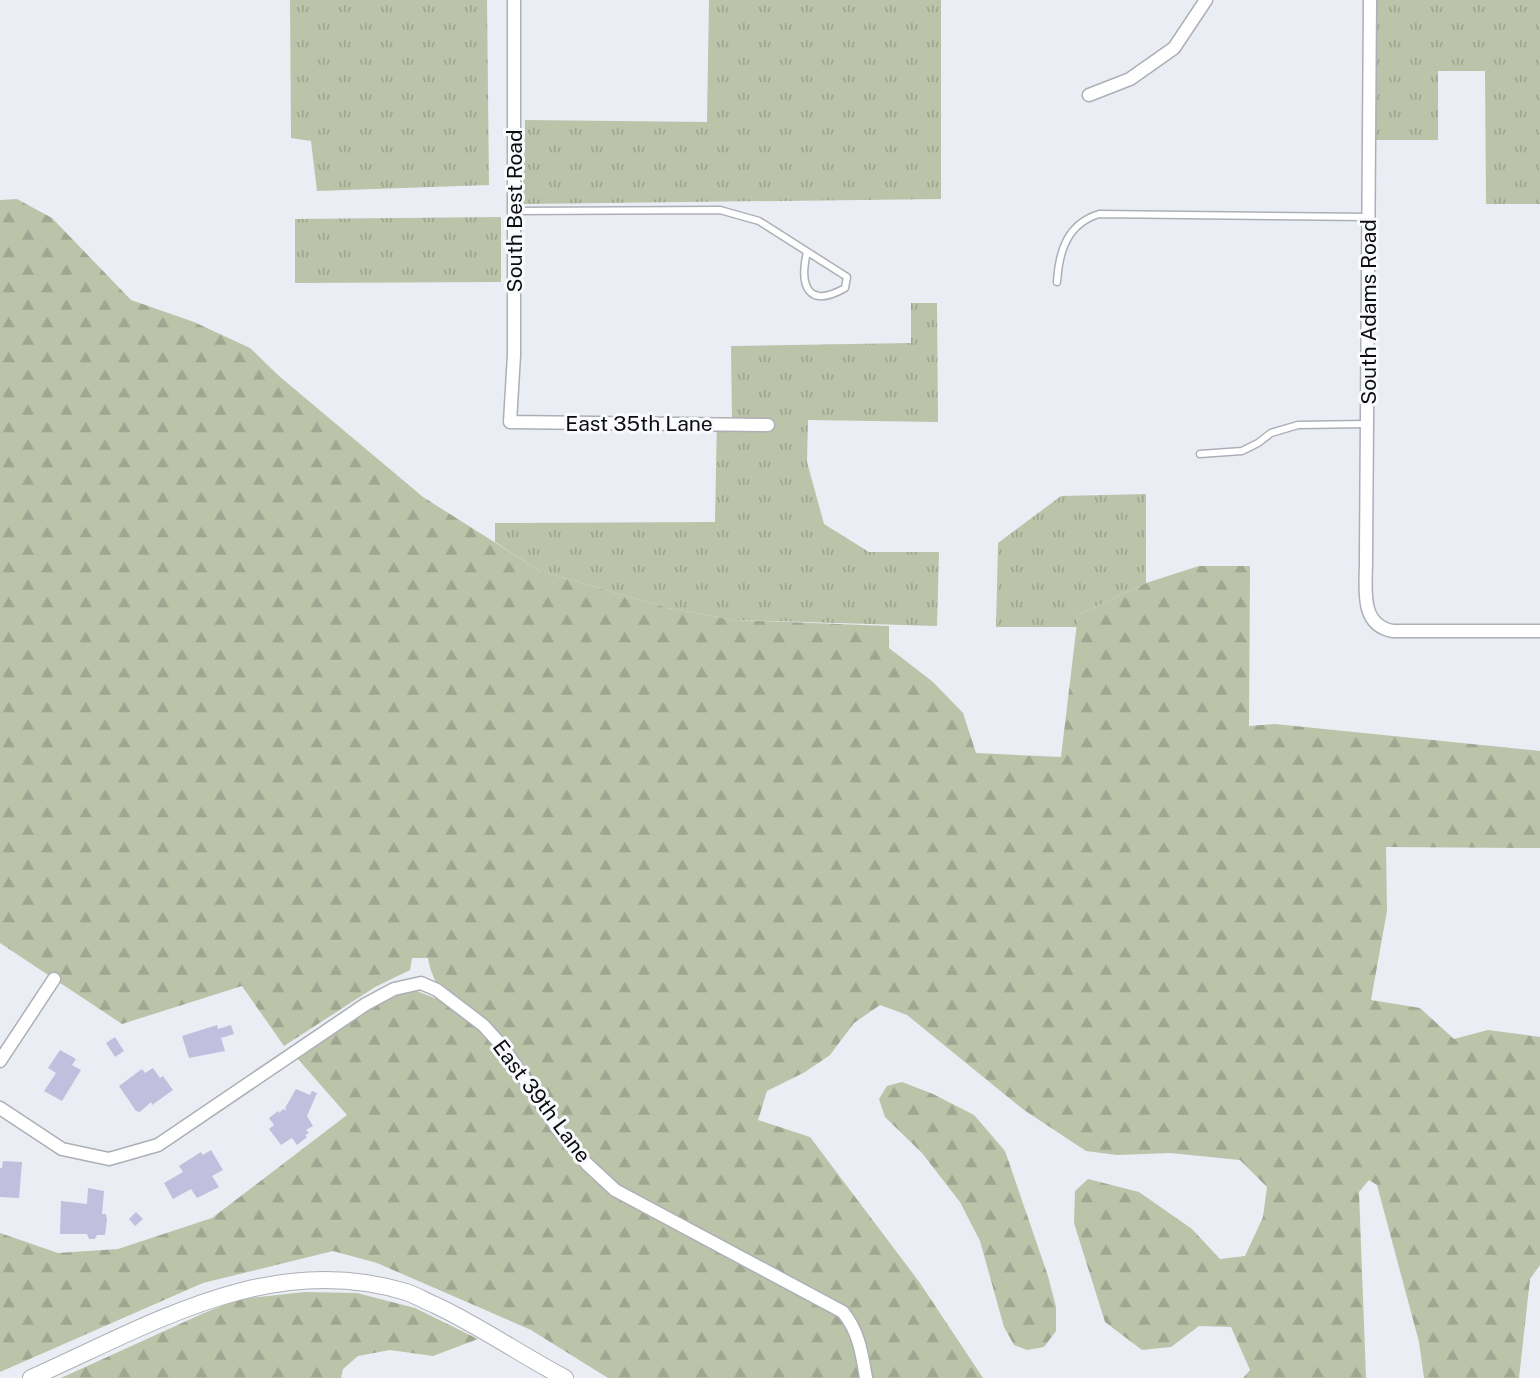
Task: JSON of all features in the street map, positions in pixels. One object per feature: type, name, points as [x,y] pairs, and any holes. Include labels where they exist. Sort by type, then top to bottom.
[{"type":"street","name":"South Best Road","points":[[510,422],[514,355],[514,0]]},
{"type":"street","points":[[1089,95],[1130,79],[1174,48],[1206,0]]},
{"type":"street","name":"South Adams Road","points":[[1370,0],[1368,613],[1373,623],[1382,629],[1393,631],[1540,631]]},
{"type":"street","name":"East 35th Lane","points":[[510,422],[768,425]]},
{"type":"street","points":[[0,1061],[54,979]]},
{"type":"street","name":"East 39th Lane","points":[[0,1108],[62,1149],[109,1159],[158,1145],[366,1004],[394,989],[421,983],[437,990],[484,1026],[503,1047],[560,1132],[587,1164],[615,1189],[844,1312],[860,1341],[866,1378]]},
{"type":"street","points":[[31,1378],[208,1299],[275,1282],[343,1279],[406,1292],[460,1317],[558,1376]]},
{"type":"lane","points":[[514,211],[720,210],[760,221],[838,269],[847,277],[845,288],[833,295],[813,295],[806,288],[804,281],[803,268],[807,252]]},
{"type":"lane","points":[[1057,282],[1058,260],[1067,238],[1083,220],[1099,214],[1368,217]]},
{"type":"lane","points":[[1200,454],[1230,454],[1242,451],[1271,433],[1291,426],[1367,424]]},
{"type":"green space","points":[[290,0],[487,0],[489,185],[317,191],[311,141],[291,138]]},
{"type":"green space","points":[[709,0],[941,0],[941,199],[523,204],[525,120],[707,122]]},
{"type":"green space","points":[[1376,0],[1540,0],[1540,204],[1486,204],[1485,71],[1438,71],[1438,140],[1376,140]]},
{"type":"green space","points":[[17,199],[52,218],[131,300],[194,322],[250,348],[279,376],[423,497],[540,571],[668,608],[734,620],[889,626],[889,648],[933,682],[963,713],[976,753],[1061,757],[1078,615],[1146,583],[1199,566],[1250,566],[1249,726],[1275,724],[1540,751],[1540,848],[1386,847],[1387,911],[1371,1000],[1420,1008],[1454,1039],[1488,1030],[1540,1037],[1540,1265],[1530,1279],[1519,1378],[1424,1378],[1419,1342],[1377,1185],[1369,1180],[1359,1192],[1366,1378],[1243,1378],[1250,1370],[1231,1327],[1199,1326],[1171,1347],[1142,1350],[1105,1322],[1074,1223],[1075,1191],[1088,1179],[1139,1192],[1192,1229],[1220,1259],[1245,1256],[1263,1217],[1267,1187],[1240,1160],[1170,1153],[1117,1155],[1086,1151],[1024,1110],[907,1015],[880,1005],[854,1023],[830,1055],[805,1072],[767,1091],[758,1120],[810,1137],[920,1283],[983,1378],[608,1378],[531,1330],[377,1263],[333,1251],[203,1283],[0,1372],[0,1233],[58,1253],[118,1249],[212,1218],[347,1115],[297,1058],[393,995],[414,990],[442,1001],[428,958],[412,958],[410,970],[375,987],[284,1046],[242,986],[122,1024],[0,943],[0,200]]},
{"type":"green space","points":[[501,217],[501,282],[295,283],[295,219]]},
{"type":"green space","points":[[911,303],[937,303],[938,422],[808,420],[807,462],[824,524],[869,552],[939,552],[937,626],[734,620],[668,608],[540,571],[495,542],[495,523],[715,522],[717,418],[732,418],[731,346],[911,343]]},
{"type":"green space","points":[[1146,494],[1146,583],[1078,615],[1077,627],[996,627],[998,543],[1061,496]]},
{"type":"green space","points":[[902,1082],[974,1115],[1005,1151],[1056,1307],[1056,1331],[1044,1347],[1027,1350],[1014,1345],[1004,1327],[980,1241],[960,1202],[922,1153],[885,1117],[879,1099],[887,1086]]},
{"type":"green space","points":[[305,1292],[357,1293],[415,1308],[478,1339],[433,1356],[390,1350],[358,1356],[343,1369],[341,1378],[61,1378],[239,1299]]},
{"type":"building","points":[[217,1025],[218,1029],[231,1025],[234,1034],[221,1038],[225,1051],[189,1058],[182,1036]]},
{"type":"building","points":[[115,1037],[124,1051],[115,1057],[106,1043]]},
{"type":"building","points":[[60,1050],[76,1059],[72,1065],[81,1070],[62,1101],[44,1091],[56,1073],[48,1068]]},
{"type":"building","points":[[153,1068],[173,1090],[152,1105],[151,1102],[140,1112],[136,1111],[119,1086],[142,1069],[145,1073]]},
{"type":"building","points":[[296,1089],[310,1095],[312,1091],[317,1093],[307,1116],[313,1126],[306,1130],[309,1133],[305,1135],[307,1137],[297,1145],[292,1138],[281,1145],[269,1129],[274,1125],[269,1118],[283,1109],[287,1111],[285,1108]]},
{"type":"building","points":[[211,1150],[223,1170],[212,1176],[219,1187],[197,1198],[191,1189],[173,1199],[164,1183],[183,1172],[179,1166],[201,1152],[203,1155]]},
{"type":"building","points":[[3,1161],[22,1162],[19,1198],[0,1197],[0,1168]]},
{"type":"building","points":[[88,1188],[104,1191],[102,1214],[106,1214],[107,1219],[105,1235],[89,1239],[87,1234],[60,1234],[61,1201],[87,1204]]},
{"type":"building","points":[[136,1212],[143,1219],[135,1226],[129,1219]]}]
